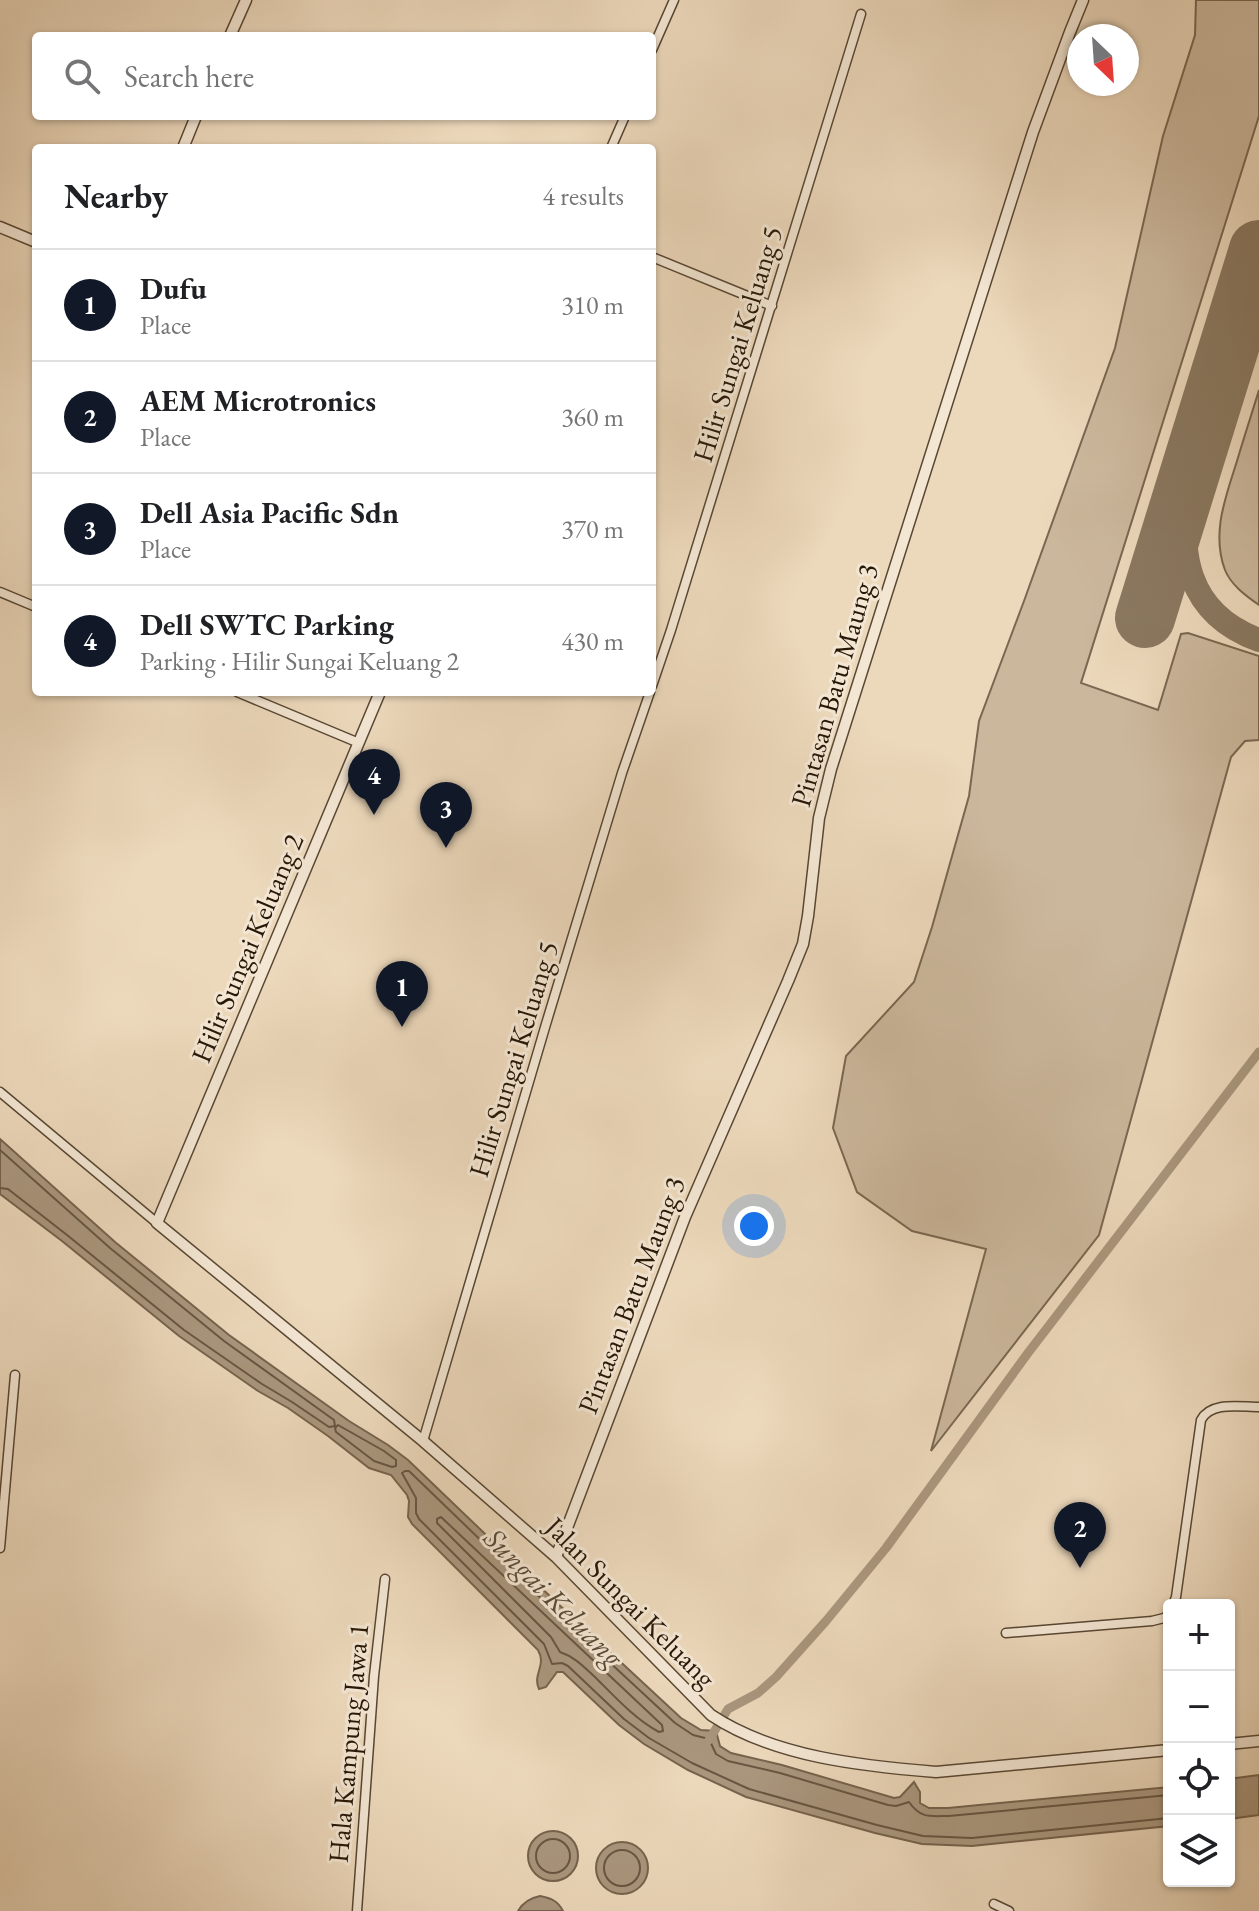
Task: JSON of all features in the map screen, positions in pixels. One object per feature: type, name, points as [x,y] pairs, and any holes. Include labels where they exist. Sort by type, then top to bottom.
[{"type":"street","points":[[232,32],[246,0]]},
{"type":"street","points":[[656,41],[674,0]]},
{"type":"street","name":"Pintasan Batu Maung 3","points":[[556,1557],[685,1217],[803,944],[819,818],[831,769],[1033,132],[1083,0]]},
{"type":"street","name":"Hilir Sungai Keluang 5","points":[[656,674],[861,14]]},
{"type":"street","points":[[185,144],[194,120]]},
{"type":"street","points":[[613,144],[623,120]]},
{"type":"street","points":[[0,227],[32,240]]},
{"type":"street","points":[[656,259],[772,306]]},
{"type":"street","points":[[0,592],[32,605]]},
{"type":"street","points":[[247,696],[359,743]]},
{"type":"street","name":"Hilir Sungai Keluang 2","points":[[157,1223],[378,696]]},
{"type":"street","name":"Hilir Sungai Keluang 5","points":[[423,1441],[555,994],[649,696]]},
{"type":"street","points":[[0,1092],[157,1223]]},
{"type":"street","name":"Jalan Sungai Keluang","points":[[157,1223],[423,1441],[556,1557],[711,1715],[743,1734],[777,1746],[833,1759],[936,1772],[1163,1751]]},
{"type":"street","points":[[0,1548],[15,1375]]},
{"type":"street","points":[[1175,1599],[1204,1413],[1227,1406],[1259,1407]]},
{"type":"street","points":[[0,1429],[11,1430]]},
{"type":"street","name":"Hala Kampung Jawa 1","points":[[357,1911],[374,1676],[385,1579]]},
{"type":"street","points":[[1006,1633],[1163,1618]]},
{"type":"street","points":[[1235,1743],[1259,1741]]},
{"type":"street","points":[[994,1904],[1009,1911]]},
{"type":"shaded area","points":[[1196,0],[1259,0],[1259,116],[1081,683],[1158,710],[1181,634],[1188,633],[1259,656],[1259,740],[1245,741],[1231,757],[1099,1235],[931,1451],[986,1249],[912,1231],[857,1192],[833,1128],[846,1056],[914,982],[969,796],[979,721],[1115,348],[1163,136],[1195,35]]},
{"type":"shaded area","points":[[1259,390],[1259,605],[1231,581],[1225,570],[1219,542],[1225,501]]},
{"type":"water","points":[[0,1139],[115,1242],[229,1335],[408,1460],[681,1718],[701,1730],[716,1731],[720,1746],[731,1753],[894,1798],[900,1797],[914,1782],[920,1792],[920,1803],[929,1808],[1163,1788],[1163,1827],[972,1846],[922,1844],[746,1797],[688,1770],[619,1725],[563,1672],[557,1672],[546,1687],[539,1689],[537,1679],[541,1661],[538,1650],[412,1524],[408,1517],[407,1495],[391,1475],[369,1468],[288,1408],[179,1336],[0,1194]]},
{"type":"water","points":[[1259,1775],[1259,1815],[1235,1818],[1235,1778]]},
{"type":"water","points":[[553,1831],[571,1838],[578,1856],[571,1874],[553,1881],[535,1874],[528,1856],[535,1838]]},
{"type":"water","points":[[622,1842],[641,1849],[648,1868],[641,1887],[622,1894],[603,1887],[596,1868],[603,1849]]},
{"type":"water","points":[[540,1896],[554,1900],[563,1911],[518,1911],[527,1901]]},
{"type":"waterway","points":[[709,1740],[728,1709],[758,1693],[776,1677],[886,1548],[1028,1353],[1259,1052]]},
{"type":"taxiway","points":[[1186,485],[1184,534],[1192,578],[1216,614],[1234,628],[1259,640]]},
{"type":"runway","points":[[1145,618],[1259,250]]},
{"type":"place","name":"Dell SWTC Parking","points":[[374,815]]},
{"type":"place","name":"Dell Asia Pacific Sdn","points":[[446,848]]},
{"type":"place","name":"Dufu","points":[[402,1027]]},
{"type":"place","name":"AEM Microtronics","points":[[1080,1568]]},
{"type":"water label","name":"Sungai Keluang","points":[[554,1597]]}]
